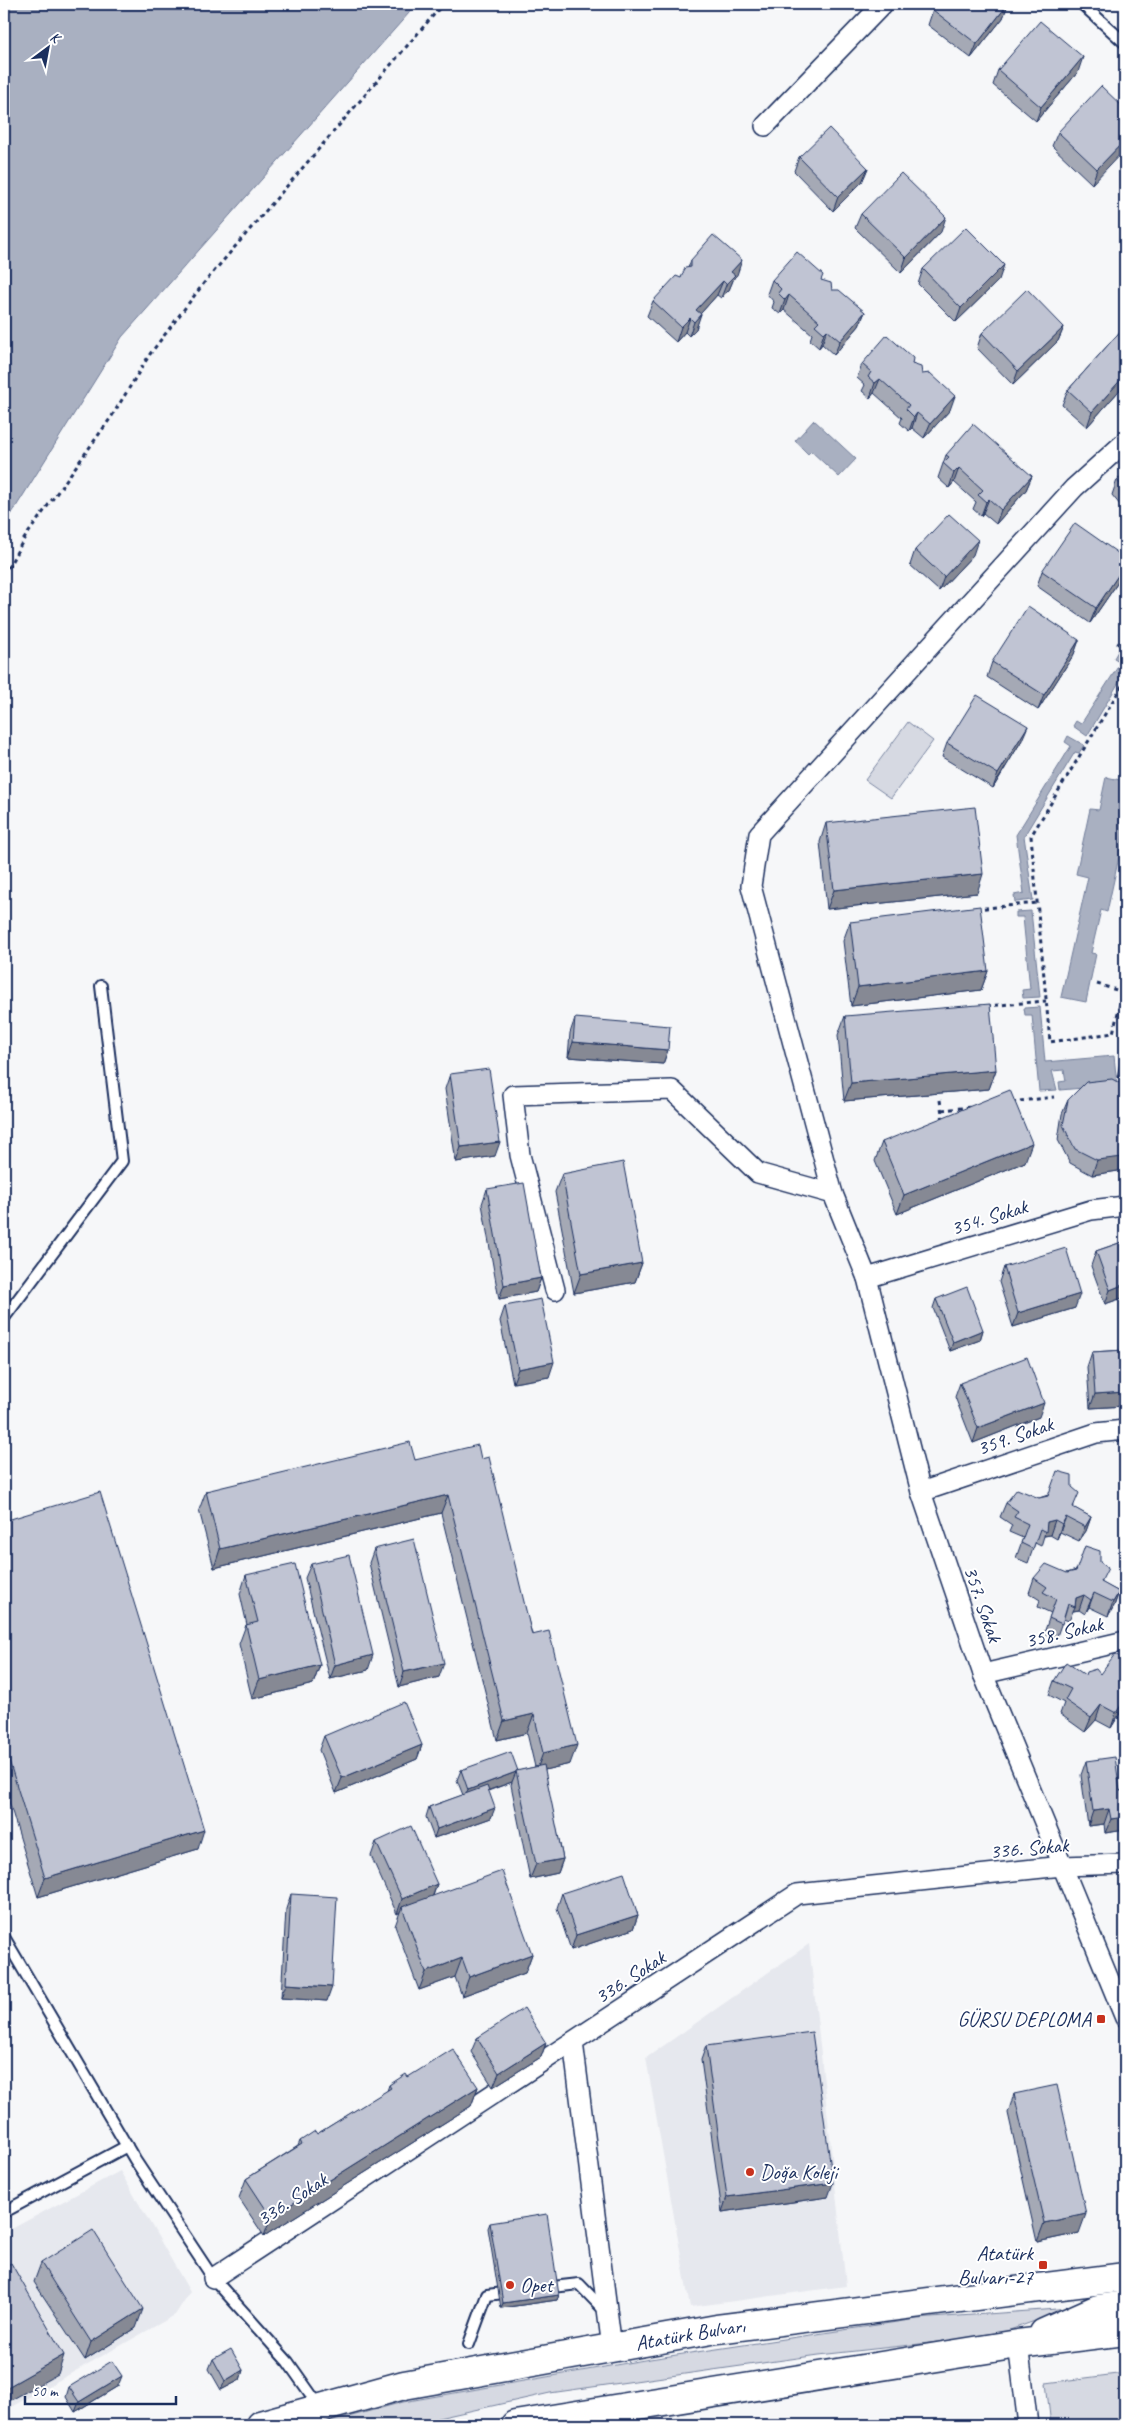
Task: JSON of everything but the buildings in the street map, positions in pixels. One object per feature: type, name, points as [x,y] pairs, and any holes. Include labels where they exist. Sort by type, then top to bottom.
[{"type":"main road","name":"Atatürk Bulvarı","points":[[260,2425],[319,2407],[404,2385],[717,2329],[1125,2278]]},
{"type":"main road","points":[[1018,2344],[1098,2309],[1125,2305]]},
{"type":"main road","points":[[518,2425],[1018,2344],[1125,2331]]},
{"type":"street","points":[[764,126],[883,4]]},
{"type":"street","name":"357. Sokak","points":[[1125,442],[1074,488],[759,834],[751,886],[833,1194],[867,1278],[921,1492],[983,1674],[1125,2018]]},
{"type":"street","points":[[555,1290],[520,1155],[513,1095],[672,1090],[758,1173],[833,1194]]},
{"type":"street","name":"354. Sokak","points":[[867,1278],[1091,1210],[1125,1206]]},
{"type":"street","name":"359. Sokak","points":[[921,1492],[1096,1433],[1125,1430]]},
{"type":"street","name":"358. Sokak","points":[[983,1674],[1125,1641]]},
{"type":"street","name":"336. Sokak","points":[[213,2278],[797,1894],[1062,1866],[1125,1864]]},
{"type":"street","points":[[573,2042],[612,2348]]},
{"type":"street","points":[[1018,2344],[1028,2425]]},
{"type":"lane","points":[[1082,4],[1125,43]]},
{"type":"lane","points":[[4,1318],[122,1161],[101,986]]},
{"type":"lane","points":[[4,1938],[127,2146],[213,2278],[288,2362],[319,2407]]},
{"type":"lane","points":[[4,2212],[127,2146]]},
{"type":"lane","points":[[468,2344],[487,2295],[579,2284],[607,2314]]},
{"type":"path","points":[[4,574],[24,539],[112,416],[150,354],[204,283],[443,4]]},
{"type":"path","points":[[1117,643],[1125,648]]},
{"type":"path","points":[[1097,984],[1123,992],[1112,1033],[1050,1042],[1031,836],[1125,681]]},
{"type":"path","points":[[971,910],[1037,903]]},
{"type":"path","points":[[982,1007],[1046,1002]]},
{"type":"path","points":[[1007,1103],[1054,1098]]},
{"type":"path","points":[[940,1100],[943,1123]]},
{"type":"path","points":[[942,1110],[979,1106]]},
{"type":"shaded area","points":[[908,722],[933,741],[891,798],[865,780]]},
{"type":"shaded area","name":"Doğa Koleji","points":[[809,1944],[846,2286],[690,2307],[646,2058]]},
{"type":"shaded area","points":[[120,2171],[190,2292],[175,2315],[4,2411],[4,2233]]},
{"type":"shaded area","points":[[1071,2308],[993,2336],[819,2355],[550,2393],[407,2425],[319,2425],[403,2402],[650,2359],[917,2319]]},
{"type":"shaded area","points":[[1125,2373],[1125,2425],[1051,2425],[1046,2383]]},
{"type":"water","points":[[4,4],[417,4],[122,337],[4,526]]},
{"type":"water","points":[[814,420],[856,459],[839,477],[811,451],[808,454],[795,441]]},
{"type":"water","points":[[1125,639],[1125,672],[1087,736],[1073,726],[1076,721],[1081,724],[1121,662],[1114,658]]},
{"type":"water","points":[[1068,736],[1084,745],[1079,753],[1075,752],[1024,836],[1033,900],[1015,902],[1014,895],[1024,893],[1016,835],[1071,746],[1065,742]]},
{"type":"water","points":[[1106,777],[1125,781],[1125,829],[1107,912],[1101,910],[1091,953],[1096,954],[1086,1002],[1061,997],[1088,877],[1076,874],[1090,809],[1099,810]]},
{"type":"water","points":[[1031,911],[1040,997],[1023,998],[1022,990],[1030,989],[1023,917],[1016,917],[1016,912]]},
{"type":"water","points":[[1040,1007],[1045,1062],[1114,1056],[1117,1085],[1060,1090],[1059,1082],[1066,1081],[1064,1070],[1052,1071],[1057,1090],[1039,1091],[1032,1015],[1025,1015],[1024,1008]]},
{"type":"place","name":"GÜRSU DEPLOMA","points":[[1101,2019]]},
{"type":"place","name":"Doğa Koleji","points":[[750,2172]]},
{"type":"place","name":"Atatürk Bulvarı-27","points":[[1043,2265]]},
{"type":"place","name":"Opet","points":[[510,2285]]}]
